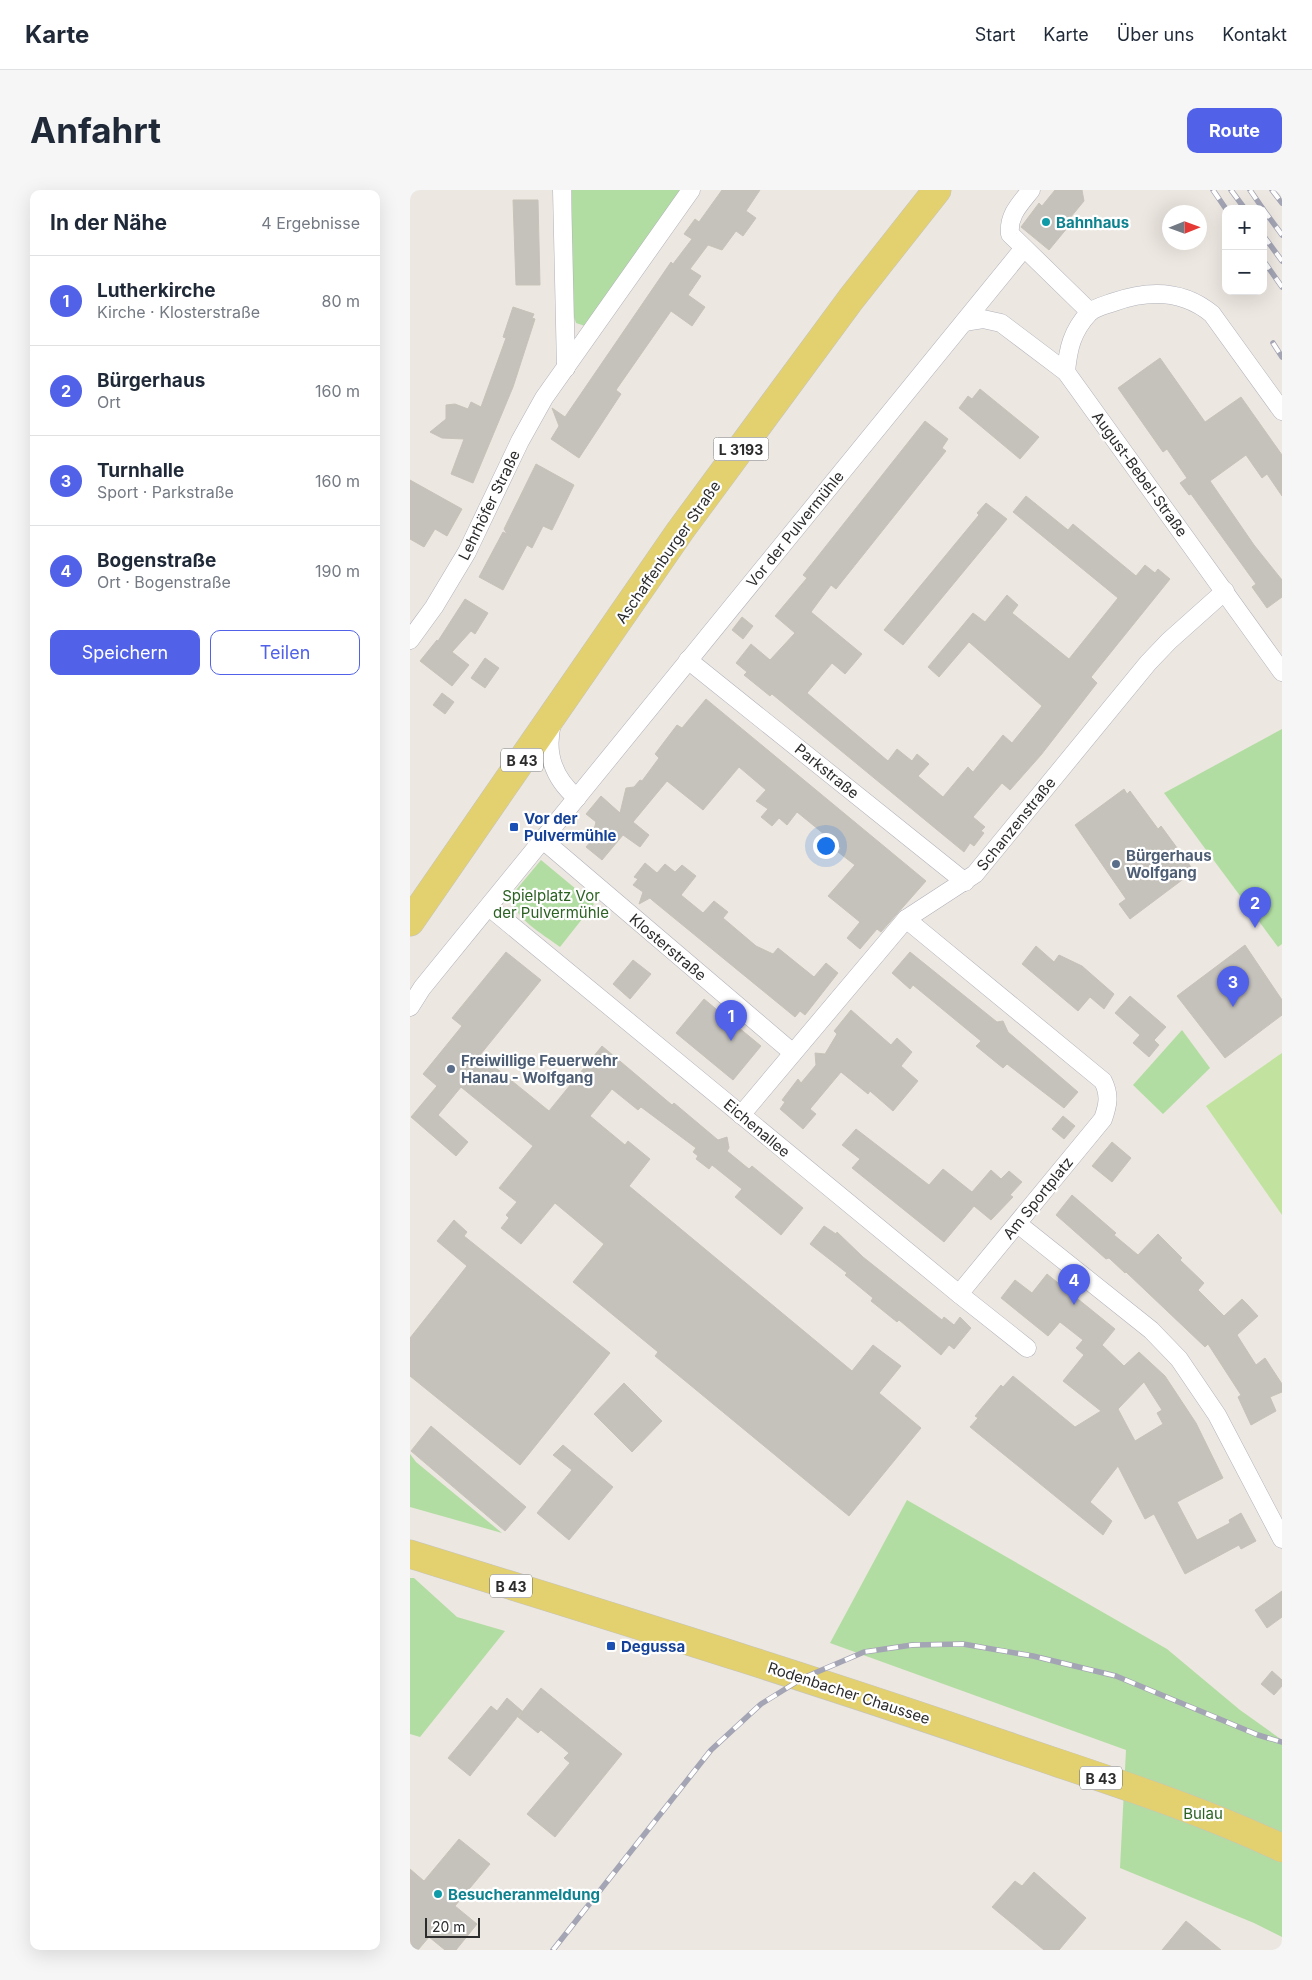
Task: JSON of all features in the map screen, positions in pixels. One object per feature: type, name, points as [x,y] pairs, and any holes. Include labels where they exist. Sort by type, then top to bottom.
[{"type":"main road","name":"Aschaffenburger Straße","points":[[410,922],[555,715],[680,531],[851,299],[938,190]]},
{"type":"main road","name":"Rodenbacher Chaussee","points":[[410,1554],[709,1647],[917,1715],[1231,1824],[1282,1848]]},
{"type":"street","points":[[562,190],[566,368]]},
{"type":"street","name":"Lehrhöfer Straße","points":[[410,640],[454,575],[524,434],[544,398],[690,190]]},
{"type":"street","points":[[1031,190],[1014,212],[1010,221],[1010,234],[1090,312]]},
{"type":"street","name":"Vor der Pulvermühle","points":[[410,1007],[422,988],[1024,248]]},
{"type":"street","points":[[1066,372],[1069,343],[1090,312],[1132,296],[1149,294],[1176,296],[1201,304],[1222,326],[1282,411]]},
{"type":"street","name":"August-Bebel-Straße","points":[[964,322],[984,319],[1000,323],[1066,372],[1282,672]]},
{"type":"street","name":"Schanzenstraße","points":[[741,1115],[906,919],[975,874],[1148,662],[1169,640],[1225,591]]},
{"type":"street","name":"Parkstraße","points":[[688,660],[965,882]]},
{"type":"street","points":[[555,715],[550,730],[554,768],[558,779],[577,798]]},
{"type":"street","name":"Klosterstraße","points":[[543,840],[792,1053]]},
{"type":"street","name":"Eichenallee","points":[[489,908],[958,1294],[1027,1348]]},
{"type":"street","name":"Am Sportplatz","points":[[906,919],[1103,1081],[1108,1097],[1108,1106],[1103,1119],[1018,1224],[958,1294]]},
{"type":"street","points":[[1018,1224],[1150,1330],[1180,1359],[1217,1415],[1281,1537]]},
{"type":"green space","points":[[572,190],[682,190],[585,326],[576,323],[572,311]]},
{"type":"green space","points":[[1282,729],[1282,944],[1278,947],[1164,793]]},
{"type":"green space","name":"Spielplatz Vor der Pulvermühle","points":[[541,860],[594,904],[560,947],[523,918],[513,904],[511,896]]},
{"type":"green space","points":[[1182,1030],[1210,1068],[1163,1114],[1133,1085]]},
{"type":"green space","points":[[1282,1053],[1282,1215],[1206,1106]]},
{"type":"green space","points":[[410,1454],[416,1462],[502,1533],[410,1507]]},
{"type":"green space","name":"Bulau","points":[[907,1500],[1167,1649],[1240,1710],[1282,1740],[1282,1937],[1254,1923],[1120,1868],[1126,1750],[830,1643]]},
{"type":"green space","points":[[410,1578],[414,1578],[457,1617],[505,1631],[420,1737],[410,1734]]},
{"type":"building","points":[[722,190],[760,190],[746,211],[756,218],[743,236],[736,231],[722,250],[708,245],[690,269],[701,276],[688,295],[705,307],[692,326],[671,311],[616,390],[621,394],[579,458],[551,439],[559,426],[552,408],[565,417],[671,262],[673,264],[692,239],[684,234],[695,219],[699,222]]},
{"type":"building","name":"Bahnhaus","points":[[1055,190],[1082,190],[1084,201],[1070,218],[1066,225],[1068,227],[1049,250],[1021,227],[1039,203],[1042,206]]},
{"type":"building","points":[[513,200],[538,200],[540,285],[516,285]]},
{"type":"building","points":[[513,307],[534,314],[532,318],[535,319],[513,387],[473,483],[451,474],[464,439],[442,438],[430,432],[446,419],[446,405],[455,404],[468,409],[471,402],[481,407],[506,338],[503,337]]},
{"type":"building","points":[[1160,358],[1205,422],[1241,397],[1282,455],[1282,496],[1267,474],[1262,478],[1246,455],[1210,481],[1254,545],[1282,580],[1282,597],[1267,608],[1252,587],[1256,584],[1191,494],[1189,495],[1180,483],[1187,478],[1167,449],[1163,452],[1118,388]]},
{"type":"building","points":[[980,389],[1039,437],[1020,459],[959,408],[968,396],[972,399]]},
{"type":"building","points":[[925,421],[948,439],[942,448],[946,451],[836,589],[831,585],[811,612],[862,654],[845,674],[832,663],[807,693],[888,761],[897,749],[912,761],[917,754],[929,764],[918,776],[943,797],[968,767],[973,772],[1003,735],[1012,743],[1042,706],[969,642],[939,677],[928,667],[973,613],[985,622],[1007,595],[1018,605],[1012,613],[1069,659],[1118,598],[1013,512],[1026,496],[1068,530],[1073,524],[1136,576],[1145,565],[1155,573],[1158,569],[1170,579],[1091,677],[1097,683],[1041,755],[1010,790],[1002,783],[973,817],[985,827],[981,831],[984,833],[974,846],[970,843],[964,852],[772,694],[770,696],[744,675],[747,672],[736,663],[751,644],[770,660],[795,633],[775,616],[807,578],[803,575]]},
{"type":"building","points":[[536,464],[574,485],[552,530],[543,526],[532,548],[527,545],[503,590],[479,577],[503,532],[507,534],[504,529]]},
{"type":"building","points":[[410,480],[462,509],[447,536],[435,529],[424,547],[410,539]]},
{"type":"building","points":[[986,503],[1007,519],[903,645],[884,630],[979,515],[977,513]]},
{"type":"building","points":[[465,599],[488,613],[475,634],[471,631],[452,652],[469,665],[452,686],[420,661],[438,641]]},
{"type":"building","points":[[742,617],[753,626],[743,639],[732,630]]},
{"type":"building","points":[[485,658],[499,668],[485,688],[471,678]]},
{"type":"building","points":[[442,693],[454,702],[445,714],[433,705]]},
{"type":"building","points":[[706,699],[926,881],[881,932],[877,929],[860,949],[847,938],[860,922],[828,896],[855,865],[838,852],[841,848],[797,812],[787,825],[779,818],[772,826],[761,817],[768,809],[756,801],[766,790],[739,767],[703,810],[667,781],[633,822],[649,835],[640,847],[623,835],[602,860],[586,847],[591,841],[596,822],[586,814],[601,796],[620,813],[626,788],[634,787],[640,780],[642,781],[659,758],[655,754],[677,725],[682,728]]},
{"type":"building","points":[[1124,789],[1127,794],[1130,791],[1158,829],[1161,826],[1194,871],[1130,919],[1119,904],[1126,899],[1075,825]]},
{"type":"building","points":[[645,863],[657,873],[665,864],[675,872],[682,865],[696,876],[681,895],[703,913],[714,901],[728,912],[723,918],[756,946],[773,954],[778,948],[814,977],[826,963],[838,973],[805,1015],[800,1011],[795,1017],[650,898],[639,904],[643,892],[633,885],[638,879],[634,877]]},
{"type":"building","points":[[1245,945],[1282,1000],[1282,1015],[1225,1058],[1177,996]]},
{"type":"building","points":[[1036,946],[1054,962],[1059,955],[1082,966],[1114,994],[1104,1009],[1090,997],[1078,1011],[1022,964]]},
{"type":"building","points":[[506,952],[541,980],[480,1055],[549,1111],[602,1046],[672,1105],[674,1103],[718,1140],[727,1137],[729,1148],[727,1151],[749,1169],[752,1166],[803,1208],[781,1235],[735,1197],[742,1189],[712,1165],[709,1169],[696,1159],[698,1156],[693,1152],[696,1148],[641,1107],[638,1110],[612,1089],[590,1116],[625,1145],[628,1141],[650,1159],[629,1186],[852,1371],[873,1345],[901,1366],[879,1393],[921,1428],[849,1516],[655,1356],[658,1352],[573,1282],[604,1244],[555,1203],[521,1244],[501,1228],[509,1218],[506,1215],[517,1202],[499,1188],[533,1146],[461,1087],[438,1115],[468,1142],[456,1156],[411,1117],[437,1086],[423,1074],[462,1026],[452,1018]]},
{"type":"building","points":[[910,952],[997,1022],[1003,1021],[1008,1032],[1078,1092],[1064,1108],[1007,1064],[1003,1068],[976,1046],[981,1041],[913,985],[910,989],[892,973]]},
{"type":"building","points":[[633,960],[651,974],[630,999],[613,984]]},
{"type":"building","points":[[1130,996],[1166,1027],[1154,1040],[1159,1045],[1149,1057],[1133,1043],[1140,1035],[1115,1013]]},
{"type":"building","points":[[704,999],[761,1046],[733,1080],[676,1033]]},
{"type":"building","points":[[851,1010],[891,1045],[897,1038],[912,1052],[901,1066],[918,1081],[893,1111],[870,1091],[868,1094],[841,1072],[810,1109],[816,1114],[803,1129],[780,1109],[785,1102],[782,1100],[798,1079],[801,1083],[816,1065],[815,1053],[825,1054],[837,1034],[834,1031]]},
{"type":"building","points":[[1063,1116],[1075,1126],[1064,1139],[1052,1129]]},
{"type":"building","points":[[856,1129],[929,1185],[943,1169],[972,1192],[991,1170],[1001,1179],[1009,1171],[1022,1182],[1010,1195],[1013,1197],[991,1220],[974,1206],[944,1242],[852,1168],[860,1159],[842,1145]]},
{"type":"building","points":[[1112,1142],[1131,1158],[1112,1182],[1092,1166]]},
{"type":"building","points":[[1072,1195],[1138,1255],[1158,1234],[1182,1258],[1180,1260],[1204,1283],[1198,1290],[1224,1316],[1242,1299],[1247,1304],[1258,1316],[1237,1335],[1256,1365],[1265,1358],[1282,1384],[1282,1392],[1270,1397],[1276,1411],[1251,1425],[1238,1397],[1241,1395],[1208,1344],[1205,1347],[1126,1272],[1109,1258],[1106,1259],[1056,1215]]},
{"type":"building","points":[[454,1220],[467,1232],[464,1236],[610,1353],[520,1465],[410,1376],[410,1338],[467,1266],[437,1241]]},
{"type":"building","points":[[824,1226],[836,1234],[837,1232],[863,1257],[942,1320],[944,1317],[954,1325],[960,1317],[971,1328],[954,1349],[949,1345],[941,1355],[899,1320],[897,1322],[871,1301],[873,1298],[845,1275],[847,1273],[810,1244]]},
{"type":"building","points":[[1047,1274],[1115,1329],[1102,1345],[1124,1366],[1139,1352],[1165,1376],[1196,1423],[1223,1478],[1177,1502],[1197,1540],[1230,1523],[1229,1520],[1241,1513],[1256,1541],[1241,1549],[1239,1545],[1185,1574],[1154,1514],[1145,1519],[1118,1466],[1090,1502],[1112,1521],[1103,1535],[970,1427],[978,1418],[975,1416],[1001,1385],[1003,1387],[1013,1376],[1075,1427],[1101,1411],[1063,1381],[1084,1355],[1076,1348],[1083,1340],[1060,1322],[1048,1336],[1001,1298],[1015,1280],[1032,1293]],"holes":[[[1144,1382],[1162,1410],[1157,1413],[1163,1424],[1135,1441],[1118,1409]]]},
{"type":"building","points":[[624,1383],[662,1421],[632,1452],[594,1414]]},
{"type":"building","points":[[431,1426],[526,1507],[505,1531],[411,1451]]},
{"type":"building","points":[[563,1445],[613,1487],[569,1540],[537,1513],[572,1470],[553,1455]]},
{"type":"building","points":[[1282,1591],[1282,1617],[1267,1628],[1255,1610]]},
{"type":"building","points":[[1272,1671],[1282,1680],[1282,1686],[1274,1695],[1261,1684]]},
{"type":"building","points":[[541,1688],[622,1754],[555,1837],[527,1814],[570,1763],[564,1758],[569,1753],[541,1730],[538,1733],[518,1717]]},
{"type":"building","points":[[507,1698],[522,1711],[470,1776],[448,1758],[491,1706],[497,1711]]},
{"type":"building","name":"Besucheranmeldung","points":[[459,1839],[490,1864],[455,1906],[477,1924],[456,1950],[445,1950],[429,1937],[418,1950],[410,1950],[410,1869],[424,1881]]},
{"type":"building","points":[[1034,1872],[1086,1918],[1059,1950],[1044,1950],[992,1907],[1015,1881],[1022,1886]]},
{"type":"building","points":[[1186,1921],[1221,1950],[1162,1950]]},
{"type":"railway","points":[[1213,190],[1223,205]]},
{"type":"railway","points":[[1231,190],[1242,205]]},
{"type":"railway","points":[[1250,190],[1260,205]]},
{"type":"railway","points":[[1272,190],[1282,203]]},
{"type":"railway","points":[[1267,214],[1282,235]]},
{"type":"railway","points":[[1267,240],[1282,261]]},
{"type":"railway","points":[[1267,266],[1282,287]]},
{"type":"railway","points":[[1273,343],[1282,357]]},
{"type":"railway","points":[[553,1950],[711,1750],[761,1704],[803,1678],[864,1652],[912,1645],[963,1644],[1033,1656],[1116,1676],[1258,1735],[1282,1742]]},
{"type":"place","name":"Bahnhaus","points":[[1046,222]]},
{"type":"place","name":"Vor der Pulvermühle","points":[[514,827]]},
{"type":"place","name":"Bürgerhaus Wolfgang","points":[[1116,864]]},
{"type":"place","name":"Bürgerhaus","points":[[1255,928]]},
{"type":"place","name":"Turnhalle","points":[[1233,1007]]},
{"type":"place","name":"Lutherkirche","points":[[731,1041]]},
{"type":"place","name":"Freiwillige Feuerwehr Hanau - Wolfgang","points":[[451,1069]]},
{"type":"place","name":"Bogenstraße","points":[[1074,1305]]},
{"type":"place","name":"Degussa","points":[[611,1646]]},
{"type":"place","name":"Besucheranmeldung","points":[[438,1894]]}]
